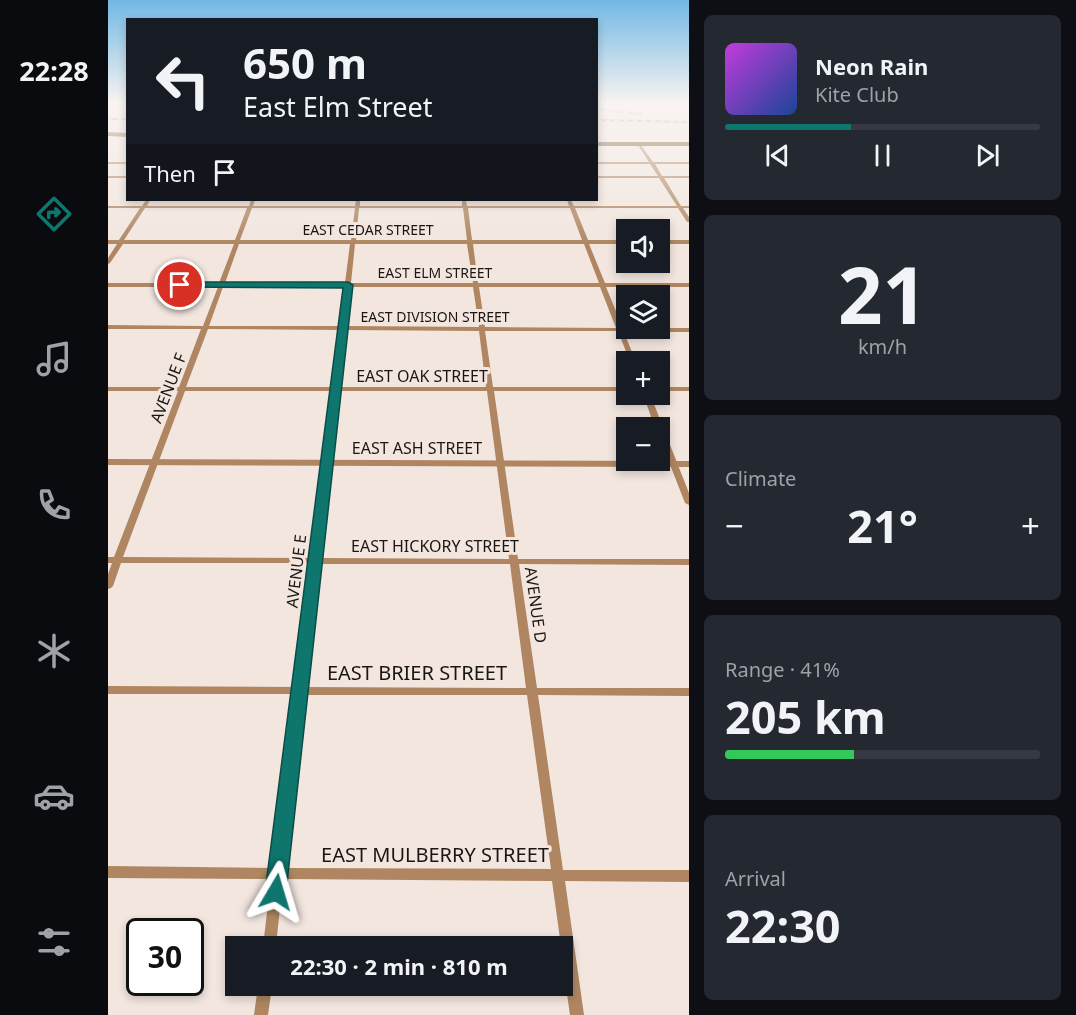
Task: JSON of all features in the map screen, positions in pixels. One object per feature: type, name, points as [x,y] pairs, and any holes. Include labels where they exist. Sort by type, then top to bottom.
[{"type":"street","points":[[644,151],[689,220]]},
{"type":"street","points":[[108,163],[126,163]]},
{"type":"street","points":[[598,163],[689,163]]},
{"type":"street","points":[[108,177],[126,177]]},
{"type":"street","points":[[598,177],[689,177]]},
{"type":"street","points":[[108,262],[147,201]]},
{"type":"street","points":[[569,201],[616,319]]},
{"type":"street","points":[[108,207],[252,203],[465,203],[572,207],[689,207]]},
{"type":"street","name":"AVENUE F","points":[[108,586],[113,560],[154,463],[252,203]]},
{"type":"street","name":"AVENUE E","points":[[270,936],[358,203]]},
{"type":"street","name":"AVENUE D","points":[[465,203],[577,1015]]},
{"type":"street","name":"EAST CEDAR STREET","points":[[108,242],[616,242]]},
{"type":"street","points":[[670,242],[689,242]]},
{"type":"street","name":"EAST ELM STREET","points":[[108,285],[689,285]]},
{"type":"street","name":"EAST DIVISION STREET","points":[[108,327],[616,330]]},
{"type":"street","name":"EAST DIVISION STREET","points":[[670,330],[689,330]]},
{"type":"street","name":"EAST OAK STREET","points":[[108,388],[616,389]]},
{"type":"street","points":[[670,389],[689,389]]},
{"type":"street","points":[[670,454],[689,503]]},
{"type":"street","name":"EAST ASH STREET","points":[[108,462],[689,464]]},
{"type":"street","name":"EAST HICKORY STREET","points":[[113,560],[689,562]]},
{"type":"street","name":"EAST BRIER STREET","points":[[108,690],[689,692]]},
{"type":"street","name":"EAST MULBERRY STREET","points":[[108,872],[689,876]]},
{"type":"street","points":[[261,1015],[264,996]]},
{"type":"route","points":[[180,285],[348,285],[276,892]]}]
